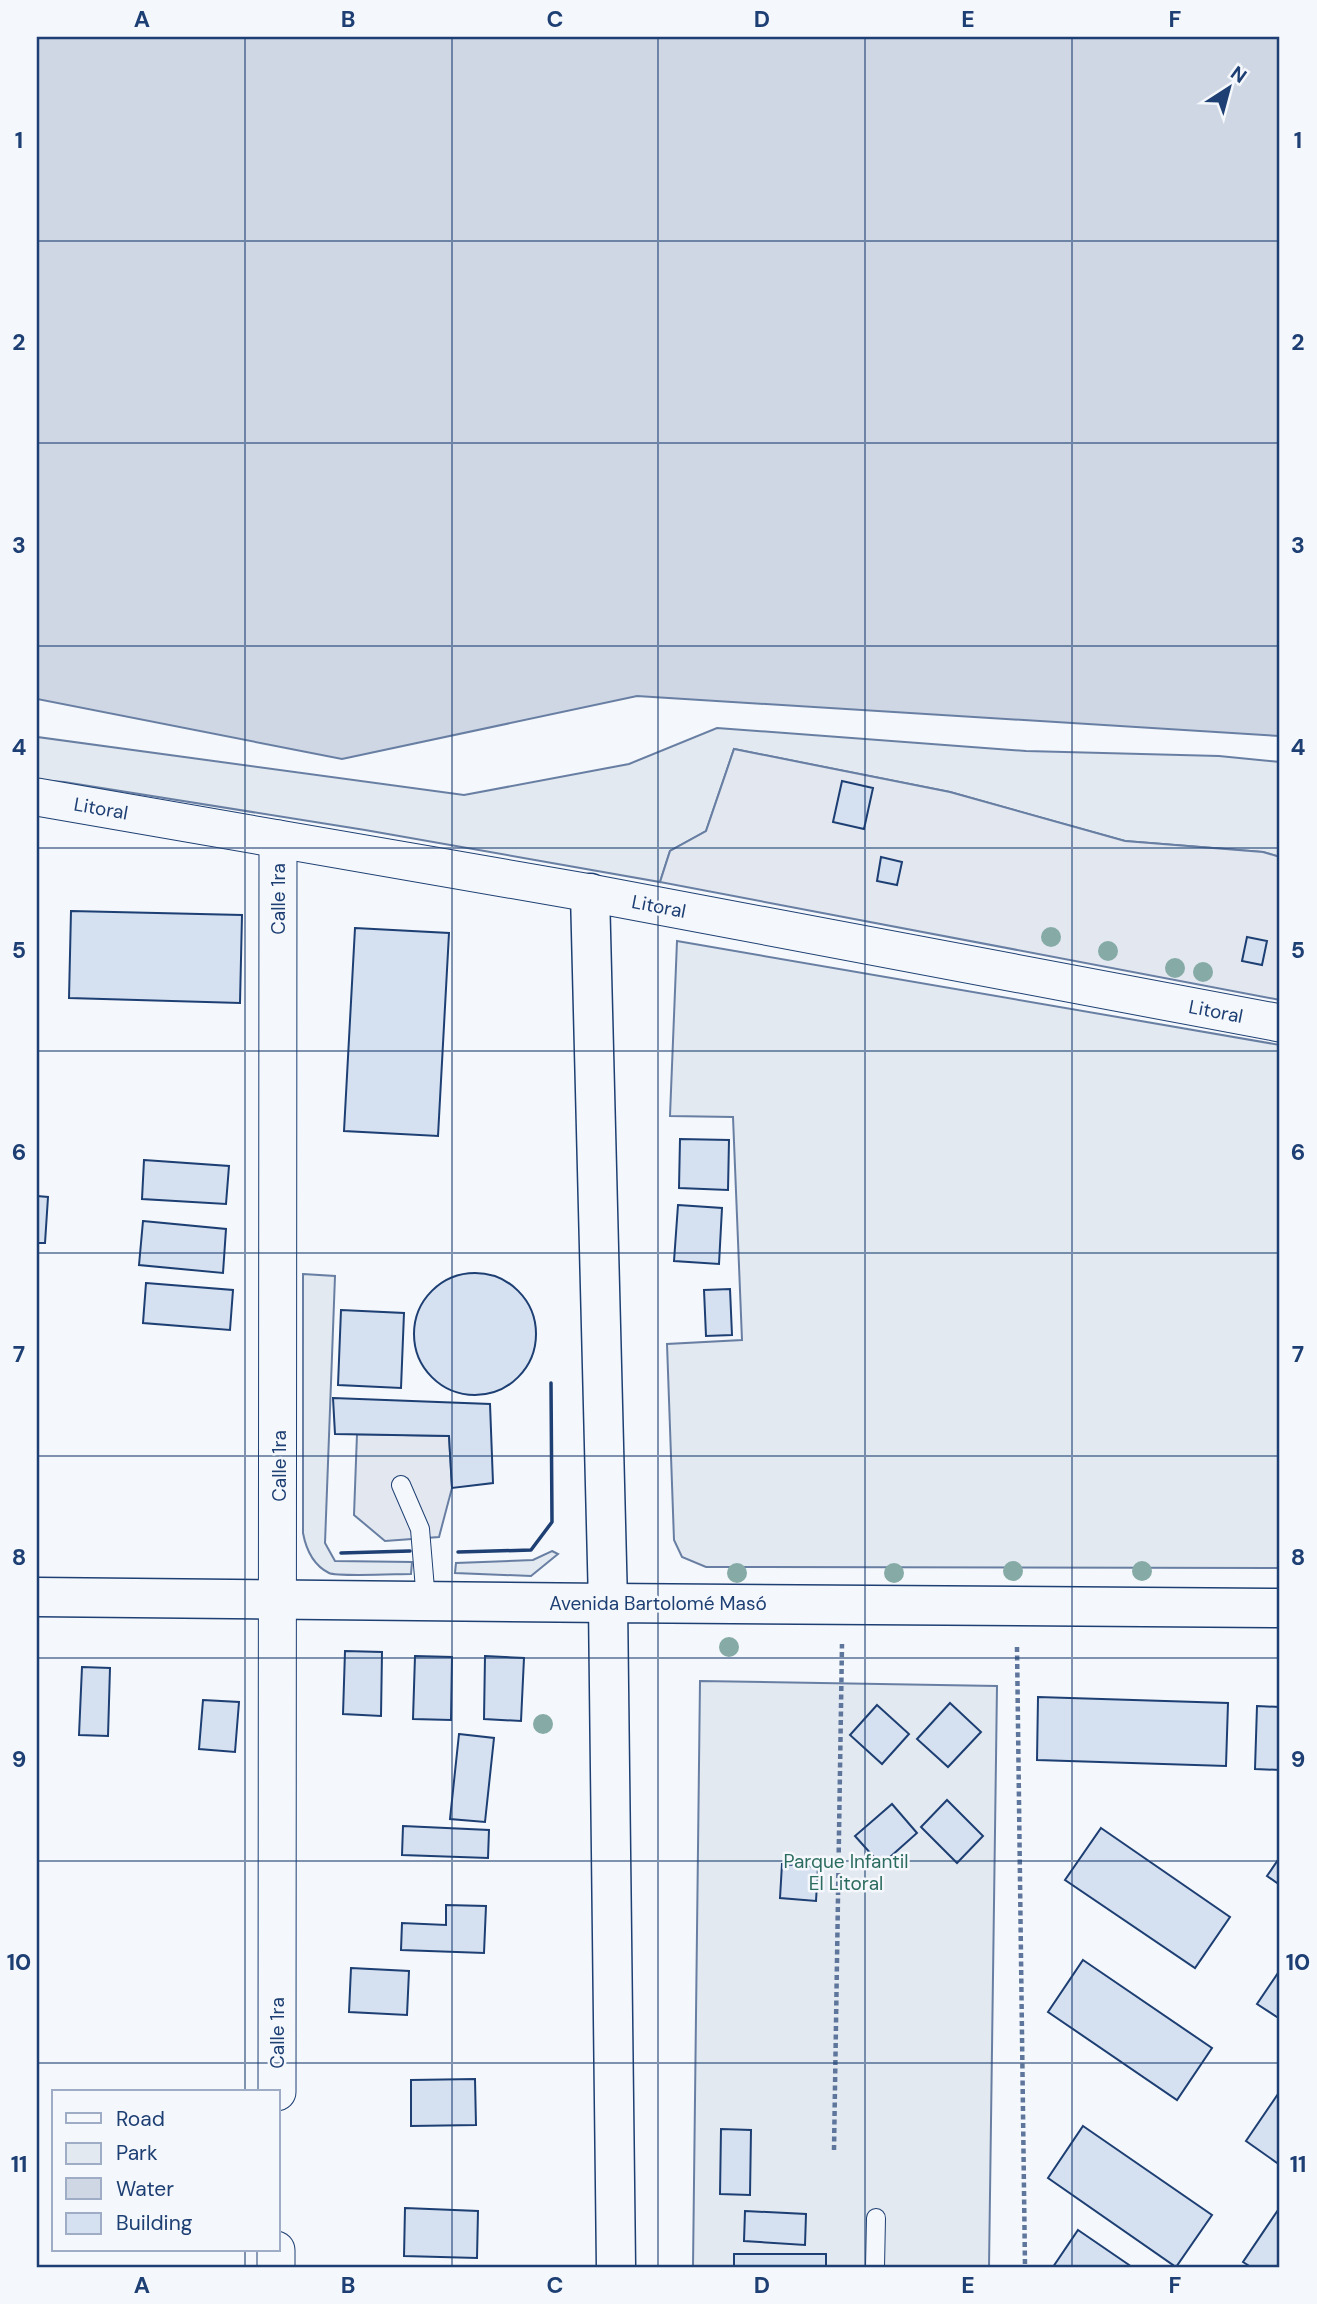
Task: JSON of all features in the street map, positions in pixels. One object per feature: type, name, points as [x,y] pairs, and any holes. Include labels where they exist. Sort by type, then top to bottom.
[{"type":"main road","points":[[590,893],[608,1603],[616,2267]]},
{"type":"main road","name":"Avenida Bartolomé Masó","points":[[37,1597],[1280,1608]]},
{"type":"street","name":"Litoral","points":[[37,796],[590,893],[1280,1023]]},
{"type":"street","name":"Calle 1ra","points":[[277,2090],[278,839]]},
{"type":"lane","points":[[401,1485],[420,1529],[426,1601]]},
{"type":"lane","points":[[875,2267],[876,2218]]},
{"type":"path","points":[[834,2150],[843,1604]]},
{"type":"path","points":[[1017,1642],[1026,2267]]},
{"type":"green space","points":[[717,728],[1026,751],[1219,756],[1280,762],[1280,857],[1263,852],[1125,841],[950,792],[734,749],[706,831],[670,851],[660,882],[365,830],[37,780],[37,737],[464,795],[629,764]]},
{"type":"green space","points":[[677,941],[1280,1045],[1280,1568],[706,1567],[682,1557],[674,1540],[667,1344],[742,1340],[733,1117],[670,1116]]},
{"type":"green space","points":[[303,1274],[335,1276],[325,1543],[335,1561],[412,1562],[411,1574],[329,1573],[315,1561],[306,1545],[303,1533]]},
{"type":"green space","points":[[552,1551],[558,1554],[531,1576],[455,1573],[456,1563],[533,1560]]},
{"type":"green space","name":"Parque Infantil El Litoral","points":[[700,1681],[997,1686],[989,2267],[693,2267]]},
{"type":"shaded area","points":[[734,749],[950,792],[1125,841],[1263,852],[1280,857],[1280,1000],[660,882],[670,851],[706,831]]},
{"type":"shaded area","points":[[357,1434],[449,1436],[452,1488],[439,1537],[385,1541],[354,1515]]},
{"type":"water","points":[[37,37],[1280,37],[1280,736],[637,696],[342,759],[37,699]]},
{"type":"building","points":[[842,781],[873,788],[864,829],[833,822]]},
{"type":"building","points":[[881,857],[902,862],[897,885],[877,881]]},
{"type":"building","points":[[71,911],[242,915],[240,1003],[69,998]]},
{"type":"building","points":[[355,928],[449,933],[438,1136],[344,1131]]},
{"type":"building","points":[[1247,937],[1267,941],[1262,965],[1242,961]]},
{"type":"building","points":[[680,1139],[729,1140],[728,1190],[679,1188]]},
{"type":"building","points":[[144,1160],[229,1166],[226,1204],[142,1199]]},
{"type":"building","points":[[37,1196],[48,1197],[45,1243],[37,1243]]},
{"type":"building","points":[[678,1205],[722,1208],[719,1264],[674,1261]]},
{"type":"building","points":[[143,1221],[226,1229],[223,1273],[139,1265]]},
{"type":"building","points":[[475,1273],[498,1278],[518,1291],[531,1311],[536,1334],[531,1357],[518,1377],[498,1390],[475,1395],[452,1390],[432,1377],[419,1357],[414,1334],[419,1311],[432,1291],[452,1278]]},
{"type":"building","points":[[146,1283],[233,1290],[230,1330],[143,1323]]},
{"type":"building","points":[[730,1289],[732,1335],[706,1336],[704,1290]]},
{"type":"building","points":[[341,1310],[404,1313],[401,1388],[338,1385]]},
{"type":"building","points":[[333,1398],[490,1404],[493,1483],[452,1488],[449,1436],[335,1434]]},
{"type":"building","points":[[345,1651],[382,1652],[381,1716],[343,1714]]},
{"type":"building","points":[[415,1656],[452,1657],[451,1720],[413,1719]]},
{"type":"building","points":[[485,1656],[524,1658],[521,1721],[484,1719]]},
{"type":"building","points":[[82,1667],[110,1668],[108,1736],[79,1735]]},
{"type":"building","points":[[1038,1697],[1228,1703],[1226,1766],[1037,1760]]},
{"type":"building","points":[[203,1700],[239,1702],[235,1752],[199,1749]]},
{"type":"building","points":[[950,1703],[981,1732],[948,1767],[917,1739]]},
{"type":"building","points":[[877,1705],[909,1734],[882,1764],[850,1735]]},
{"type":"building","points":[[1257,1706],[1280,1707],[1280,1770],[1255,1769]]},
{"type":"building","points":[[459,1734],[494,1738],[485,1822],[450,1819]]},
{"type":"building","points":[[947,1800],[983,1836],[957,1863],[921,1827]]},
{"type":"building","points":[[892,1804],[917,1833],[881,1865],[855,1836]]},
{"type":"building","points":[[403,1826],[489,1830],[488,1858],[402,1855]]},
{"type":"building","points":[[1101,1828],[1230,1917],[1195,1968],[1065,1880]]},
{"type":"building","points":[[1280,1857],[1280,1885],[1267,1876]]},
{"type":"building","points":[[782,1864],[818,1867],[816,1901],[780,1898]]},
{"type":"building","points":[[446,1905],[486,1906],[484,1953],[401,1950],[402,1923],[446,1925]]},
{"type":"building","points":[[1083,1960],[1212,2048],[1177,2100],[1048,2012]]},
{"type":"building","points":[[351,1968],[409,1971],[407,2015],[349,2012]]},
{"type":"building","points":[[1280,1970],[1280,2019],[1257,2004]]},
{"type":"building","points":[[475,2079],[476,2125],[411,2126],[411,2080]]},
{"type":"building","points":[[1280,2091],[1280,2165],[1246,2141]]},
{"type":"building","points":[[1083,2126],[1212,2215],[1176,2267],[1048,2178]]},
{"type":"building","points":[[721,2129],[751,2130],[750,2195],[720,2194]]},
{"type":"building","points":[[405,2208],[478,2211],[477,2258],[404,2256]]},
{"type":"building","points":[[1278,2210],[1280,2267],[1251,2267],[1243,2262]]},
{"type":"building","points":[[745,2211],[806,2214],[805,2245],[744,2241]]},
{"type":"building","points":[[1078,2230],[1132,2267],[1053,2267]]},
{"type":"building","points":[[734,2254],[826,2254],[826,2267],[734,2267]]},
{"type":"wall","points":[[458,1552],[531,1550],[552,1522],[551,1383]]},
{"type":"wall","points":[[341,1553],[410,1551]]}]
